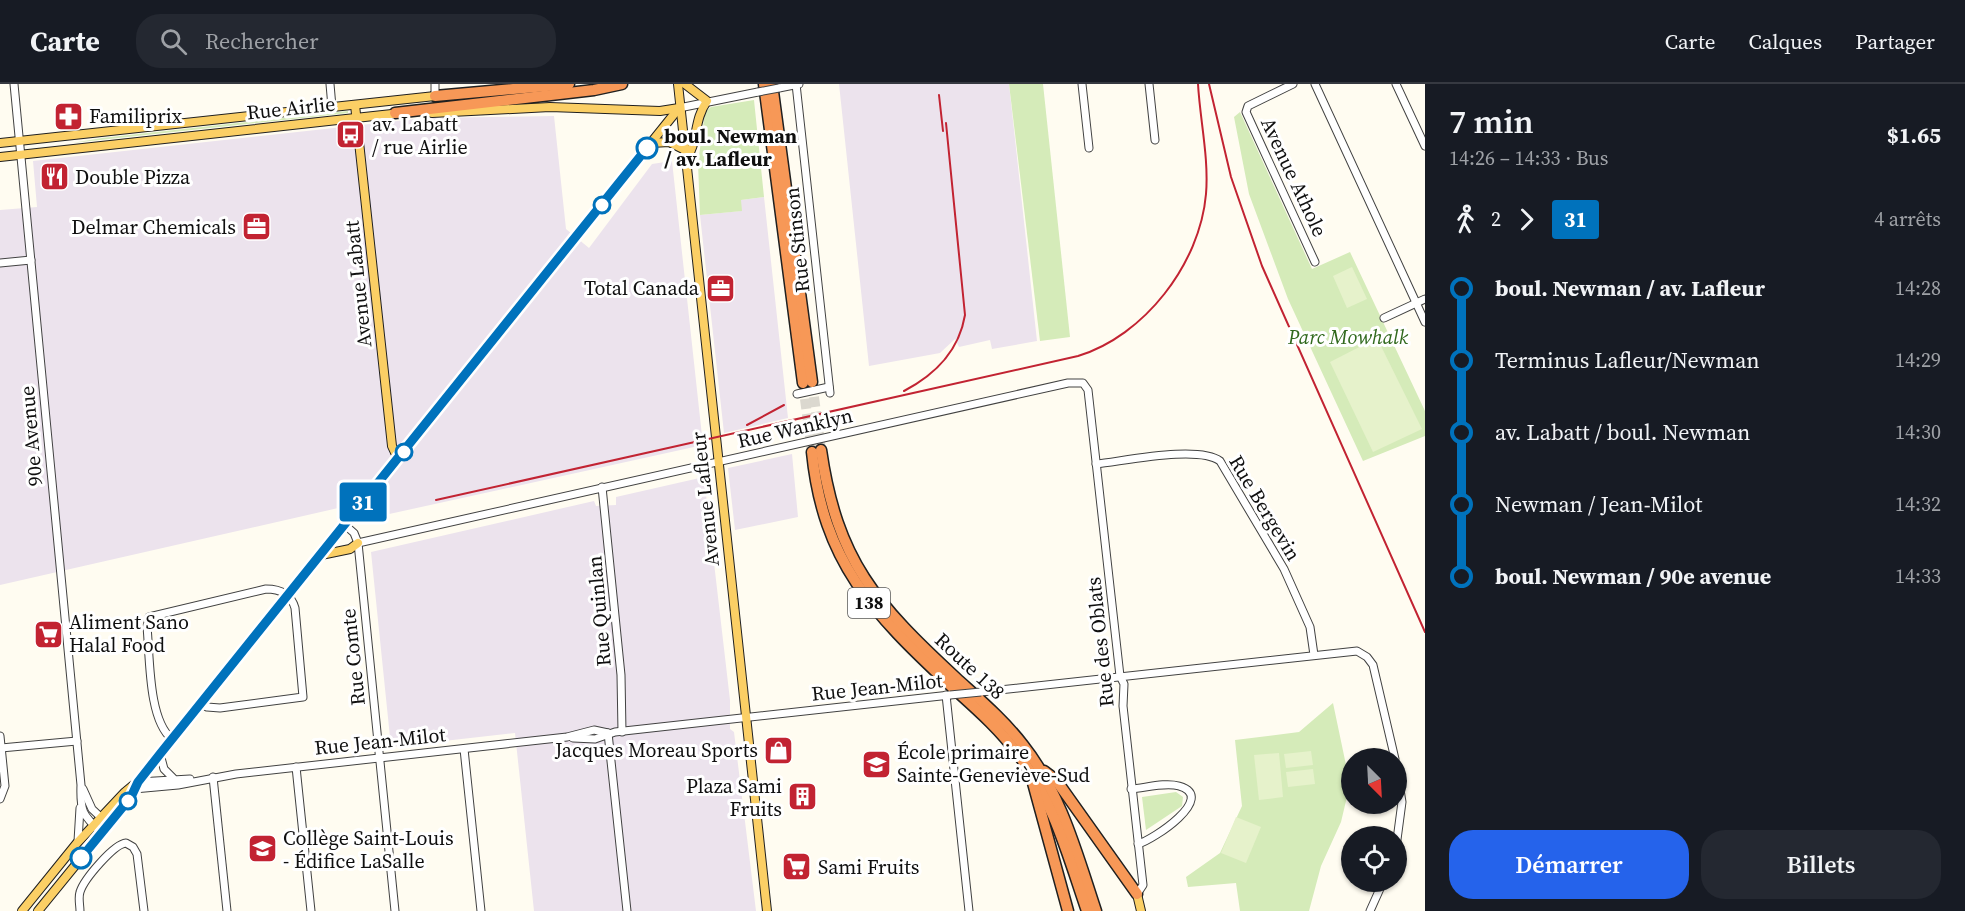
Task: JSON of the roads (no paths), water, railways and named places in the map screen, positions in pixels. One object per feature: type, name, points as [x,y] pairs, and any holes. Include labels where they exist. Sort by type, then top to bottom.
[{"type":"highway","points":[[435,96],[569,84]]},
{"type":"highway","points":[[395,113],[602,89],[622,84]]},
{"type":"highway","points":[[761,88],[807,382],[776,86]]},
{"type":"highway","name":"Route 138","points":[[816,451],[818,490],[829,528],[843,561],[861,593],[890,629],[1001,733],[1033,768],[1060,810],[1096,911]]},
{"type":"highway","points":[[1033,768],[1056,780],[1137,894]]},
{"type":"highway","points":[[1033,768],[1068,911]]},
{"type":"highway","name":"Route 138","points":[[1033,768],[1087,911]]},
{"type":"main road","name":"Avenue Lafleur","points":[[678,84],[683,149],[767,911]]},
{"type":"main road","points":[[685,84],[706,101],[699,118],[695,148],[685,162]]},
{"type":"main road","name":"Rue Airlie","points":[[0,143],[435,96]]},
{"type":"main road","name":"Avenue Labatt","points":[[355,105],[392,446],[398,459]]},
{"type":"main road","name":"Rue Airlie","points":[[0,157],[395,113],[550,107],[660,111],[680,108]]},
{"type":"main road","points":[[22,911],[77,843],[109,825],[160,754],[680,108]]},
{"type":"main road","points":[[652,143],[669,142],[683,149]]},
{"type":"main road","points":[[321,555],[350,549],[358,543]]},
{"type":"main road","points":[[38,911],[98,830],[102,819],[125,792],[136,786]]},
{"type":"main road","points":[[1137,894],[1141,911]]},
{"type":"street","name":"90e Avenue","points":[[14,84],[81,784],[77,843]]},
{"type":"street","points":[[330,84],[332,107]]},
{"type":"street","points":[[435,84],[435,96]]},
{"type":"street","name":"Rue Airlie","points":[[680,108],[761,88],[797,84]]},
{"type":"street","name":"Rue Stinson","points":[[797,84],[830,390],[797,394]]},
{"type":"street","points":[[1082,84],[1089,148]]},
{"type":"street","points":[[1149,84],[1155,140]]},
{"type":"street","name":"Avenue Athole","points":[[1293,84],[1248,106],[1246,112],[1315,262]]},
{"type":"street","points":[[1315,84],[1425,322]]},
{"type":"street","points":[[1396,84],[1425,146]]},
{"type":"street","points":[[0,263],[31,260]]},
{"type":"street","points":[[1384,318],[1425,299]]},
{"type":"street","name":"Rue Wanklyn","points":[[358,543],[1077,381],[1085,385]]},
{"type":"street","name":"Rue des Oblats","points":[[1085,385],[1089,393],[1120,676],[1124,684],[1131,789],[1143,885],[1137,894]]},
{"type":"street","name":"Rue Bergevin","points":[[1096,464],[1195,453],[1212,456],[1220,461],[1284,569],[1310,627],[1314,655]]},
{"type":"street","name":"Rue Quinlan","points":[[602,487],[621,675],[622,732]]},
{"type":"street","points":[[345,525],[354,533],[358,543]]},
{"type":"street","name":"Rue Comte","points":[[358,543],[395,911]]},
{"type":"street","points":[[172,739],[163,730],[156,708],[148,618],[266,589],[278,590],[288,595],[295,608],[303,697],[220,708],[209,708],[200,704]]},
{"type":"street","name":"Rue Jean-Milot","points":[[136,786],[178,785],[213,777],[567,737],[595,739],[608,733],[1353,651],[1364,654],[1373,665],[1392,748]]},
{"type":"street","points":[[948,695],[969,911]]},
{"type":"street","points":[[608,733],[627,911]]},
{"type":"street","points":[[0,736],[5,786],[0,799]]},
{"type":"street","points":[[1,748],[77,741]]},
{"type":"street","points":[[464,749],[481,911]]},
{"type":"street","points":[[160,754],[165,771],[173,778]]},
{"type":"street","points":[[296,767],[310,911]]},
{"type":"street","points":[[213,777],[227,911]]},
{"type":"street","name":"Rue Jean-Milot","points":[[136,786],[173,778],[196,780]]},
{"type":"street","name":"90e Avenue","points":[[81,784],[90,806],[109,825]]},
{"type":"street","points":[[1131,789],[1178,785],[1185,789],[1191,798],[1189,808],[1182,816],[1149,840],[1138,844]]},
{"type":"street","points":[[80,806],[98,830]]},
{"type":"street","points":[[80,911],[80,892],[113,848],[120,844],[128,844],[137,854],[144,911]]},
{"type":"street","points":[[1370,911],[1379,892]]},
{"type":"tunnel","points":[[812,382],[821,450]]},
{"type":"tunnel","points":[[803,384],[812,452]]},
{"type":"railway","points":[[436,500],[1078,356],[1102,346],[1125,332],[1146,314],[1180,271],[1193,246],[1201,220],[1207,180],[1198,84]]},
{"type":"railway","points":[[1209,84],[1231,177],[1262,266],[1425,632]]},
{"type":"railway","points":[[939,95],[943,131]]},
{"type":"railway","points":[[904,391],[926,377],[944,360],[957,340],[965,315],[946,123]]},
{"type":"railway","points":[[747,425],[784,405]]},
{"type":"place","name":"Familiprix","points":[[68,116]]},
{"type":"place","name":"av. Labatt / rue Airlie","points":[[351,135]]},
{"type":"place","name":"boul. Newman / av. Lafleur","points":[[647,148]]},
{"type":"place","name":"Double Pizza","points":[[54,177]]},
{"type":"place","name":"Delmar Chemicals","points":[[257,227]]},
{"type":"place","name":"Total Canada","points":[[720,288]]},
{"type":"place","name":"Aliment Sano Halal Food","points":[[48,634]]},
{"type":"place","name":"Jacques Moreau Sports","points":[[779,750]]},
{"type":"place","name":"École primaire Sainte-Geneviève-Sud","points":[[876,764]]},
{"type":"place","name":"Plaza Sami Fruits","points":[[803,797]]},
{"type":"place","name":"Collège Saint-Louis - Édifice LaSalle","points":[[262,849]]},
{"type":"place","name":"Sami Fruits","points":[[797,867]]},
{"type":"park label","name":"Parc Mowhalk","points":[[1348,337]]}]
